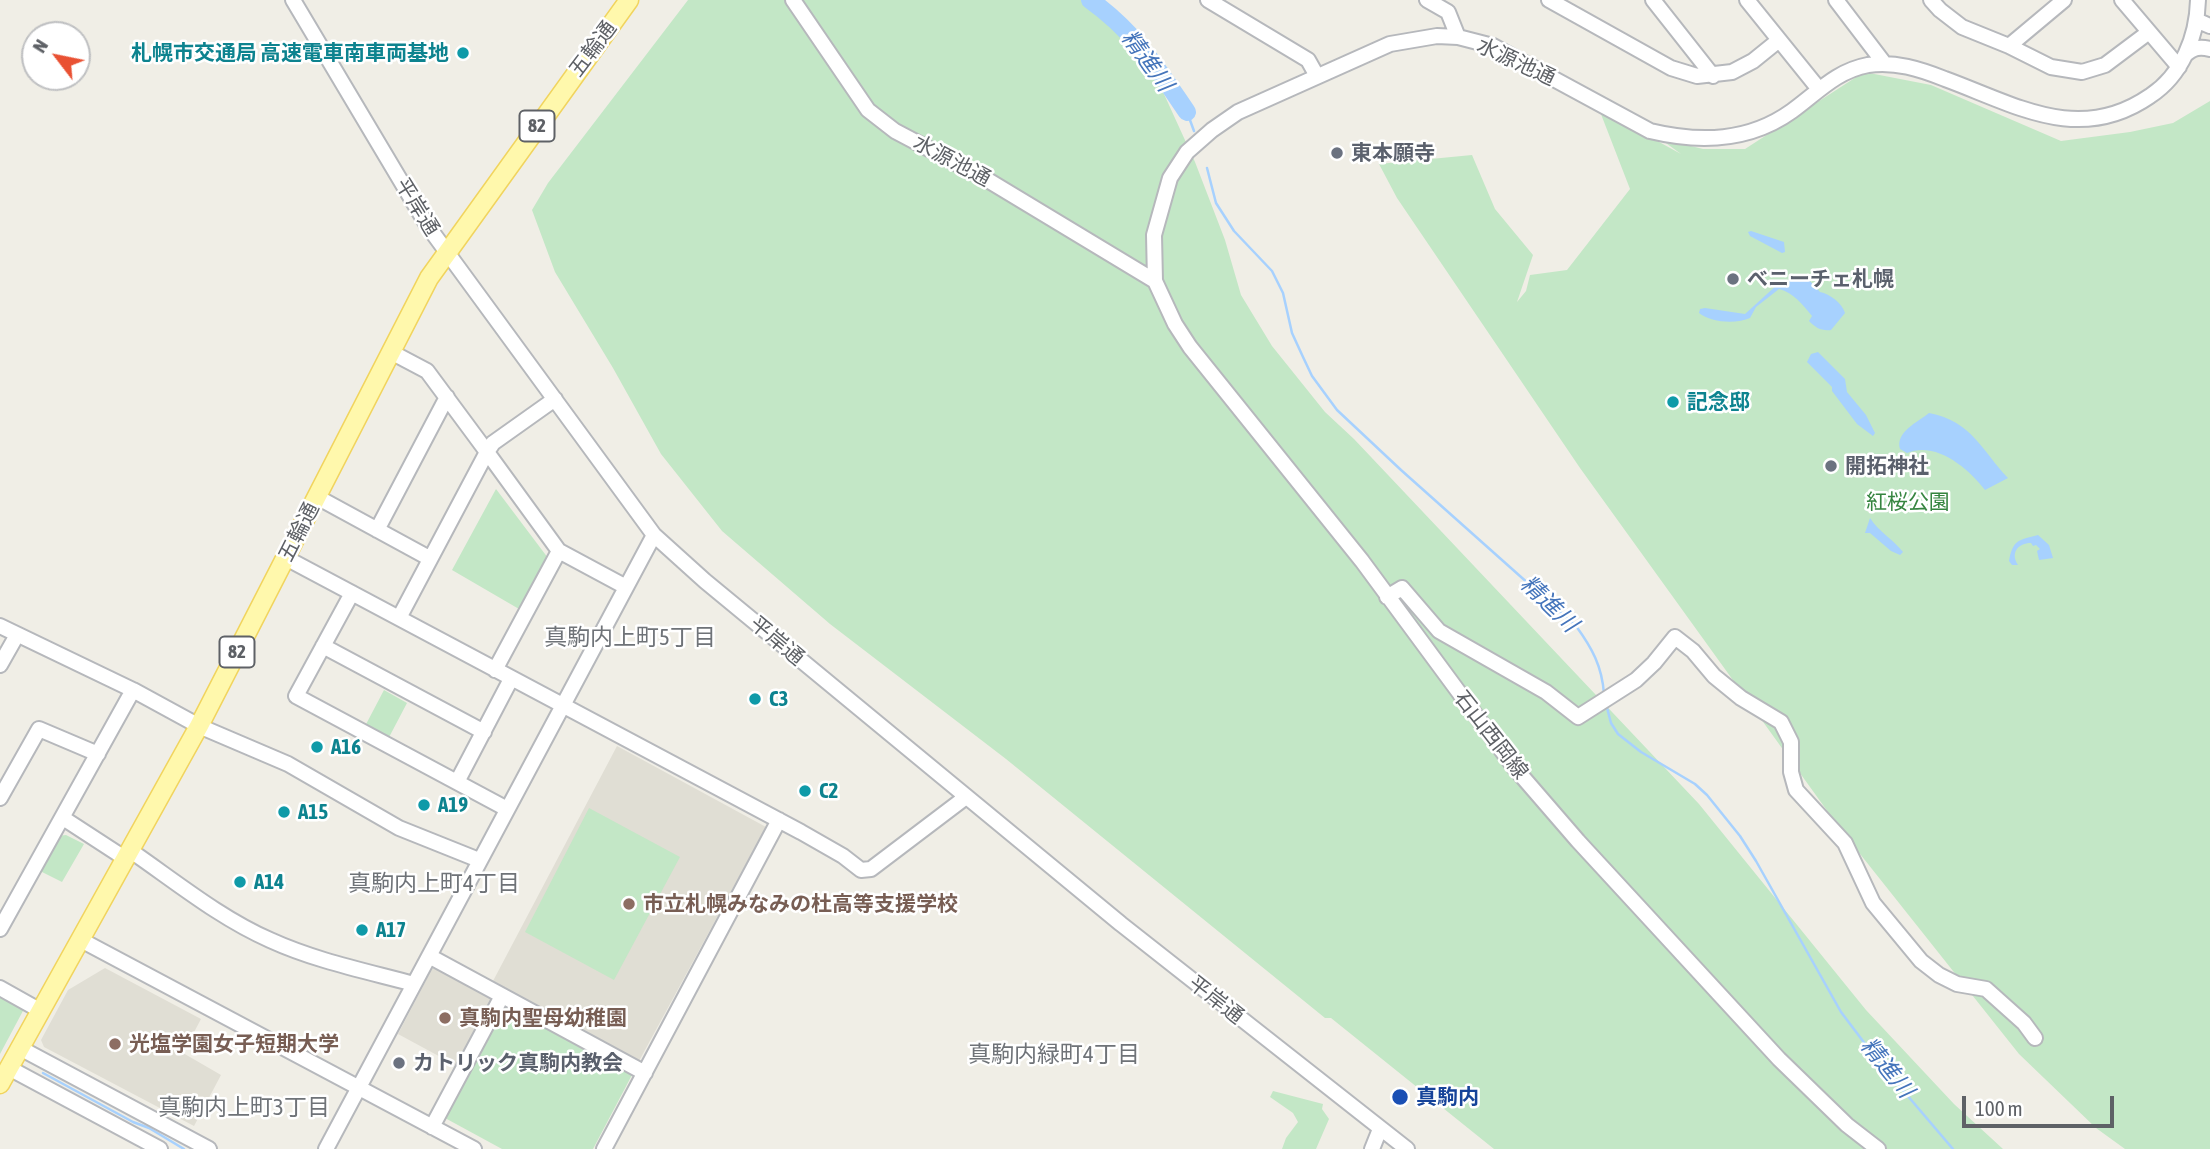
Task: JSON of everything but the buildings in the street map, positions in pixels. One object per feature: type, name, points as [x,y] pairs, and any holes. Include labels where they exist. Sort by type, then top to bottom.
[{"type":"main road","name":"五輪通","points":[[4,1076],[199,726],[429,278],[629,0]]},
{"type":"street","name":"平岸通","points":[[293,0],[427,225],[654,535],[705,581],[1127,929],[1407,1149]]},
{"type":"street","name":"水源池通","points":[[793,0],[868,110],[895,131],[986,178],[1155,281]]},
{"type":"street","points":[[1208,0],[1308,60],[1317,76]]},
{"type":"street","points":[[1427,0],[1448,12],[1458,37]]},
{"type":"street","points":[[1549,0],[1671,68],[1697,76],[1732,72],[1753,61],[1779,40]]},
{"type":"street","points":[[1653,0],[1713,76]]},
{"type":"street","points":[[1747,0],[1818,88]]},
{"type":"street","points":[[1836,0],[1884,64]]},
{"type":"street","points":[[1931,0],[1962,27],[2051,67],[2082,72],[2105,65],[2149,32]]},
{"type":"street","points":[[2009,46],[2064,0]]},
{"type":"street","points":[[2122,0],[2149,32],[2182,61],[2192,49],[2210,49]]},
{"type":"street","name":"水源池通","points":[[1155,281],[1154,235],[1170,178],[1187,152],[1212,130],[1238,113],[1390,44],[1437,36],[1458,37],[1493,46],[1650,131],[1677,137],[1730,138],[1757,130],[1792,111],[1818,88],[1847,72],[1884,64],[1908,66],[2040,114],[2078,121],[2114,115],[2134,106],[2155,93],[2172,77],[2203,23],[2198,1]]},
{"type":"street","name":"石山西岡線","points":[[1155,281],[1175,324],[1190,347],[1362,561],[1514,767],[1578,841],[1779,1059],[1847,1125],[1878,1149]]},
{"type":"street","points":[[391,352],[427,371],[559,551],[626,587]]},
{"type":"street","points":[[377,530],[447,397]]},
{"type":"street","points":[[399,618],[493,443],[555,399]]},
{"type":"street","points":[[317,497],[429,558]]},
{"type":"street","points":[[326,1149],[654,535]]},
{"type":"street","points":[[495,670],[559,551]]},
{"type":"street","points":[[286,558],[779,820],[844,856],[861,870],[866,871],[966,797]]},
{"type":"street","points":[[1387,597],[1402,588],[1439,631],[1546,692],[1578,716],[1636,680],[1675,637],[1693,651],[1714,676],[1741,698],[1781,722],[1791,742],[1791,772],[1796,790],[1845,843],[1873,903],[1921,961],[1939,975],[1957,984],[1986,989],[2024,1023],[2035,1038]]},
{"type":"street","points":[[352,593],[296,696],[507,809]]},
{"type":"street","points":[[0,626],[133,690],[199,726],[288,764],[399,828],[479,860]]},
{"type":"street","points":[[0,666],[17,635]]},
{"type":"street","points":[[323,646],[484,732]]},
{"type":"street","points":[[457,782],[511,679]]},
{"type":"street","points":[[2,919],[63,818],[133,690]]},
{"type":"street","points":[[0,798],[39,729],[98,754]]},
{"type":"street","points":[[63,818],[237,923],[270,940],[303,953],[414,984]]},
{"type":"street","points":[[604,1149],[779,820]]},
{"type":"street","points":[[81,940],[474,1149]]},
{"type":"street","points":[[429,957],[645,1073]]},
{"type":"street","points":[[0,988],[41,1011]]},
{"type":"street","points":[[432,1126],[502,996]]},
{"type":"street","points":[[20,1048],[209,1149]]},
{"type":"street","points":[[4,1076],[160,1149]]},
{"type":"street","points":[[1372,1149],[1380,1129]]},
{"type":"shaded area","name":"市立札幌みなみの杜高等支援学校","points":[[617,746],[766,827],[639,1061],[493,981]]},
{"type":"shaded area","name":"光塩学園女子短期大学","points":[[105,968],[201,1019],[183,1053],[221,1075],[194,1126],[44,1047],[41,1040],[68,990]]},
{"type":"shaded area","name":"真駒内聖母幼稚園","points":[[436,968],[492,998],[493,1003],[459,1067],[398,1034],[432,969]]},
{"type":"green space","points":[[688,0],[1082,0],[1124,33],[1153,70],[1195,162],[1225,240],[1241,295],[1272,346],[1325,412],[1354,439],[1699,804],[1866,1010],[1954,1104],[2003,1149],[1494,1149],[1331,1018],[1325,1018],[1006,759],[830,624],[722,531],[661,454],[555,272],[532,210],[548,183]]},
{"type":"green space","name":"紅桜公園","points":[[1864,72],[1931,85],[2061,141],[2173,123],[2210,101],[2210,1149],[2125,1149],[2096,1128],[2019,1054],[1841,830],[1580,468],[1397,198],[1379,164],[1472,155],[1495,209],[1533,255],[1517,302],[1526,291],[1530,275],[1567,270],[1630,189],[1599,109],[1681,154],[1659,138],[1703,149],[1745,149]]},
{"type":"green space","points":[[496,489],[548,558],[519,609],[452,570]]},
{"type":"green space","points":[[384,690],[407,703],[386,743],[363,730]]},
{"type":"green space","points":[[589,808],[680,857],[614,980],[525,932]]},
{"type":"green space","points":[[66,835],[84,844],[62,882],[38,870],[58,836]]},
{"type":"green space","points":[[0,996],[24,1009],[0,1054]]},
{"type":"green space","points":[[506,1005],[633,1073],[593,1149],[502,1149],[445,1118],[444,1113],[500,1007]]},
{"type":"green space","points":[[1273,1091],[1323,1104],[1322,1109],[1329,1119],[1316,1149],[1282,1149],[1286,1138],[1298,1122],[1293,1113],[1270,1097]]},
{"type":"water","points":[[1748,232],[1784,242],[1785,252],[1782,253],[1750,236]]},
{"type":"water","points":[[1795,276],[1808,279],[1820,292],[1832,297],[1841,306],[1845,313],[1831,330],[1814,326],[1809,321],[1812,316],[1801,303],[1779,289],[1756,307],[1750,318],[1745,320],[1717,321],[1699,313],[1700,309],[1705,308],[1745,314],[1778,284],[1782,287]]},
{"type":"water","points":[[1818,352],[1845,379],[1847,392],[1866,415],[1875,433],[1873,436],[1857,424],[1832,391],[1832,387],[1807,362],[1811,354]]},
{"type":"water","points":[[1929,413],[1944,417],[1966,430],[2008,478],[1985,490],[1970,473],[1951,459],[1929,451],[1907,453],[1900,449],[1899,443],[1904,433]]},
{"type":"water","points":[[1870,518],[1903,552],[1900,555],[1870,533],[1865,533]]},
{"type":"water","points":[[2038,535],[2049,545],[2053,558],[2039,560],[2037,551],[2040,549],[2036,545],[2026,543],[2015,553],[2018,565],[2012,565],[2009,561],[2015,545],[2021,540]]},
{"type":"waterway","name":"精進川","points":[[1090,0],[1133,38],[1187,112]]},
{"type":"waterway","name":"精進川","points":[[1187,112],[1194,131]]},
{"type":"waterway","name":"精進川","points":[[1207,168],[1216,203],[1234,231],[1272,271],[1283,293],[1292,333],[1303,357],[1312,376],[1337,410],[1576,626],[1595,658],[1604,694]]},
{"type":"waterway","name":"精進川","points":[[1606,704],[1611,723],[1618,734],[1641,752],[1695,784],[1740,836],[1841,1012],[1878,1061],[1953,1149]]},
{"type":"waterway","points":[[43,1073],[184,1149]]},
{"type":"place","name":"札幌市交通局 高速電車南車両基地","points":[[463,53]]},
{"type":"place","name":"東本願寺","points":[[1337,153]]},
{"type":"place","name":"べニーチェ札幌","points":[[1733,279]]},
{"type":"place","name":"記念邸","points":[[1673,402]]},
{"type":"place","name":"開拓神社","points":[[1831,466]]},
{"type":"place","name":"C3","points":[[755,699]]},
{"type":"place","name":"A16","points":[[317,747]]},
{"type":"place","name":"C2","points":[[805,791]]},
{"type":"place","name":"A19","points":[[424,805]]},
{"type":"place","name":"A15","points":[[284,812]]},
{"type":"place","name":"A14","points":[[240,882]]},
{"type":"place","name":"市立札幌みなみの杜高等支援学校","points":[[629,904]]},
{"type":"place","name":"A17","points":[[362,930]]},
{"type":"place","name":"真駒内聖母幼稚園","points":[[445,1018]]},
{"type":"place","name":"光塩学園女子短期大学","points":[[115,1044]]},
{"type":"place","name":"カトリック真駒内教会","points":[[399,1063]]},
{"type":"place","name":"真駒内","points":[[1400,1097]]},
{"type":"district","name":"真駒内上町5丁目","points":[[630,638]]},
{"type":"district","name":"真駒内上町4丁目","points":[[434,884]]},
{"type":"district","name":"真駒内緑町4丁目","points":[[1054,1055]]},
{"type":"district","name":"真駒内上町3丁目","points":[[244,1108]]}]
